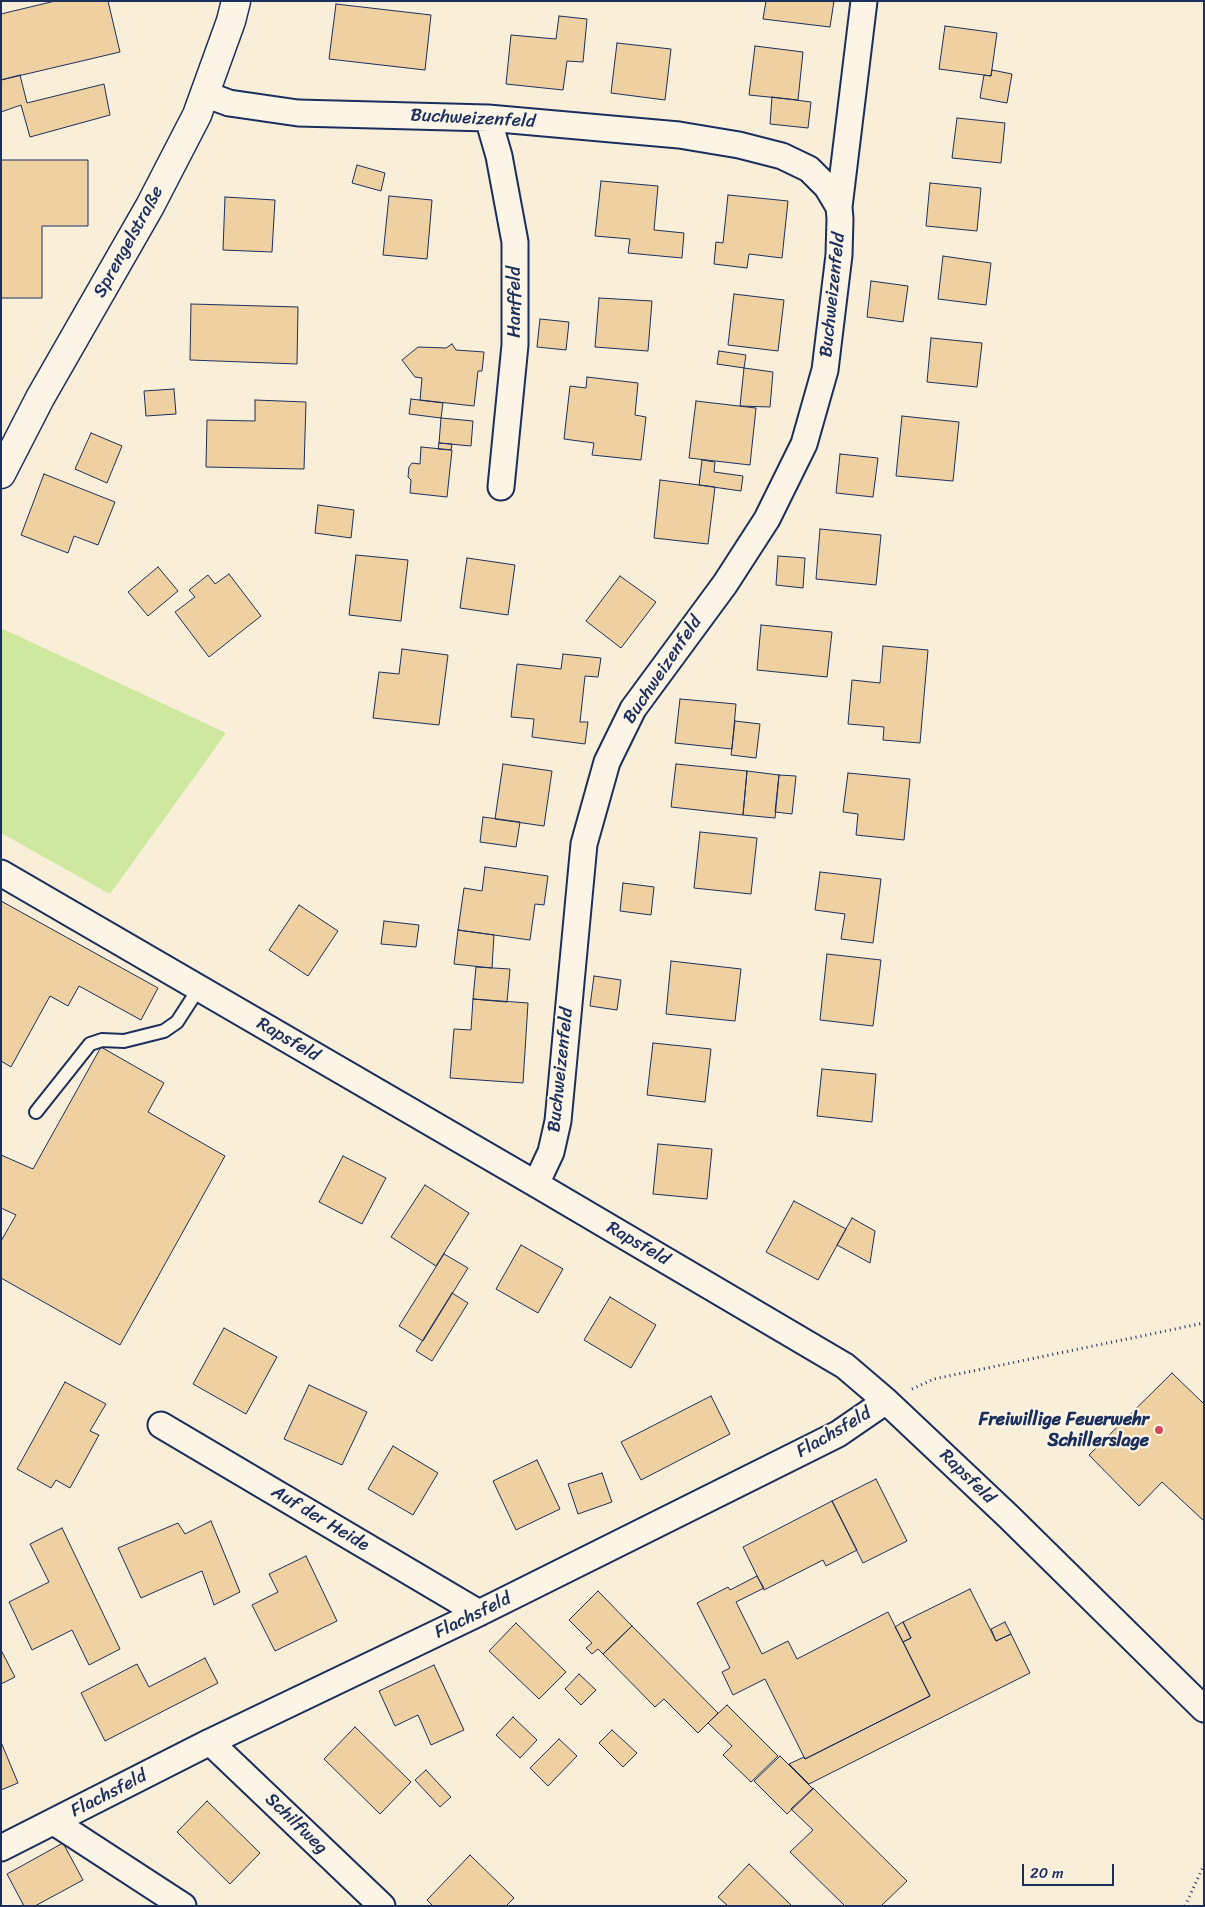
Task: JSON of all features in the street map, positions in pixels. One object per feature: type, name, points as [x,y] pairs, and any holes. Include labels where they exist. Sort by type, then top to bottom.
[{"type":"main road","name":"Sprengelstraße","points":[[1,474],[40,398],[150,206],[197,115],[231,21],[236,1]]},
{"type":"street","name":"Buchweizenfeld","points":[[536,1184],[551,1152],[558,1121],[584,844],[606,762],[633,709],[724,584],[767,519],[804,444],[825,370],[840,255],[839,207],[864,1]]},
{"type":"street","name":"Buchweizenfeld","points":[[205,94],[229,103],[298,113],[488,118],[679,135],[739,145],[782,156],[809,169],[827,187],[839,207]]},
{"type":"street","name":"Hanffeld","points":[[488,118],[499,156],[515,242],[515,344],[501,487]]},
{"type":"street","name":"Rapsfeld","points":[[1,873],[845,1366],[886,1401],[1016,1524],[1204,1709]]},
{"type":"street","name":"Flachsfeld","points":[[1,1848],[210,1742],[479,1613],[838,1434],[886,1401]]},
{"type":"street","name":"Auf der Heide","points":[[161,1425],[479,1613]]},
{"type":"street","name":"Schilfweg","points":[[210,1742],[382,1906]]},
{"type":"street","name":"Flachsfeld","points":[[54,1822],[183,1906]]},
{"type":"lane","points":[[36,1112],[90,1044],[102,1040],[124,1040],[164,1030],[177,1022],[199,988]]},
{"type":"path","points":[[886,1401],[934,1379],[1204,1323]]},
{"type":"path","points":[[1185,1906],[1204,1865]]},
{"type":"green space","points":[[1,628],[226,733],[110,894],[1,833]]},
{"type":"building","points":[[55,1],[108,1],[120,52],[1,80],[1,14]]},
{"type":"building","points":[[766,1],[834,1],[830,27],[763,19]]},
{"type":"building","points":[[336,4],[431,15],[425,70],[329,59]]},
{"type":"building","points":[[559,16],[587,19],[583,62],[567,61],[563,90],[506,84],[511,35],[556,39]]},
{"type":"building","points":[[945,26],[997,33],[991,76],[939,69]]},
{"type":"building","points":[[617,43],[671,49],[665,100],[611,93]]},
{"type":"building","points":[[755,46],[803,52],[798,100],[749,95]]},
{"type":"building","points":[[992,70],[1012,74],[1007,103],[980,98],[984,75],[991,76]]},
{"type":"building","points":[[20,75],[27,103],[104,84],[110,115],[30,137],[21,105],[1,112],[1,80]]},
{"type":"building","points":[[772,97],[811,102],[808,128],[770,124]]},
{"type":"building","points":[[957,118],[1005,123],[1001,163],[952,158]]},
{"type":"building","points":[[1,160],[88,160],[88,226],[42,226],[42,298],[1,298]]},
{"type":"building","points":[[357,165],[385,173],[381,191],[352,183]]},
{"type":"building","points":[[601,181],[658,186],[654,230],[684,233],[682,258],[628,253],[630,239],[595,236]]},
{"type":"building","points":[[930,183],[981,188],[977,231],[926,226]]},
{"type":"building","points":[[728,195],[788,201],[782,258],[749,254],[747,268],[714,264],[716,242],[723,243]]},
{"type":"building","points":[[389,196],[432,200],[427,259],[383,255]]},
{"type":"building","points":[[225,197],[275,200],[272,252],[223,250]]},
{"type":"building","points":[[943,256],[991,263],[986,305],[938,299]]},
{"type":"building","points":[[871,281],[908,286],[903,322],[867,317]]},
{"type":"building","points":[[734,294],[784,300],[778,351],[728,345]]},
{"type":"building","points":[[599,298],[652,301],[648,351],[595,347]]},
{"type":"building","points":[[191,304],[298,307],[297,364],[190,360]]},
{"type":"building","points":[[540,319],[569,322],[566,350],[537,347]]},
{"type":"building","points":[[931,338],[982,343],[977,387],[927,382]]},
{"type":"building","points":[[452,344],[456,350],[484,352],[482,371],[478,371],[474,406],[420,400],[422,378],[415,377],[402,360],[418,347],[446,348]]},
{"type":"building","points":[[719,351],[746,355],[744,368],[717,364]]},
{"type":"building","points":[[744,368],[773,372],[770,407],[740,406]]},
{"type":"building","points":[[587,377],[638,383],[635,415],[646,417],[641,460],[592,455],[594,443],[564,439],[570,386],[586,388]]},
{"type":"building","points":[[174,389],[176,414],[146,416],[144,391]]},
{"type":"building","points":[[411,399],[443,403],[441,418],[409,414]]},
{"type":"building","points":[[255,400],[306,402],[304,469],[206,467],[207,420],[255,421]]},
{"type":"building","points":[[696,401],[756,408],[750,465],[689,458]]},
{"type":"building","points":[[902,416],[959,422],[953,481],[896,476]]},
{"type":"building","points":[[441,418],[473,421],[471,446],[439,443]]},
{"type":"building","points":[[91,433],[122,446],[107,483],[75,469]]},
{"type":"building","points":[[439,443],[452,444],[451,450],[438,449]]},
{"type":"building","points":[[421,447],[452,450],[447,497],[410,493],[409,467],[412,463],[420,464]]},
{"type":"building","points":[[840,454],[878,458],[873,497],[836,493]]},
{"type":"building","points":[[702,460],[715,462],[714,472],[743,476],[741,491],[699,485]]},
{"type":"building","points":[[44,474],[115,502],[98,545],[74,536],[68,553],[21,535]]},
{"type":"building","points":[[660,480],[715,487],[708,544],[654,538]]},
{"type":"building","points":[[318,505],[354,510],[351,538],[315,533]]},
{"type":"building","points":[[820,529],[881,535],[876,585],[816,579]]},
{"type":"building","points":[[356,555],[408,560],[401,621],[349,615]]},
{"type":"building","points":[[778,556],[805,558],[803,588],[776,585]]},
{"type":"building","points":[[467,558],[515,565],[508,615],[460,608]]},
{"type":"building","points":[[158,567],[178,591],[148,616],[128,592]]},
{"type":"building","points":[[229,574],[261,616],[209,657],[175,612],[195,597],[189,590],[208,575],[215,584]]},
{"type":"building","points":[[620,576],[656,602],[621,648],[586,621]]},
{"type":"building","points":[[761,625],[832,632],[827,677],[757,670]]},
{"type":"building","points":[[883,646],[928,650],[920,743],[883,740],[884,727],[848,724],[852,680],[880,683]]},
{"type":"building","points":[[402,649],[448,655],[439,725],[373,718],[379,672],[399,674]]},
{"type":"building","points":[[563,654],[601,658],[598,677],[585,676],[580,722],[588,722],[585,744],[532,737],[534,719],[511,717],[517,664],[561,669]]},
{"type":"building","points":[[680,699],[736,704],[732,749],[675,743]]},
{"type":"building","points":[[735,721],[760,724],[756,758],[731,755]]},
{"type":"building","points":[[503,764],[552,771],[544,826],[495,819]]},
{"type":"building","points":[[676,764],[747,771],[743,815],[671,807]]},
{"type":"building","points":[[747,771],[779,775],[775,818],[743,815]]},
{"type":"building","points":[[848,773],[910,779],[904,840],[856,835],[858,814],[843,812]]},
{"type":"building","points":[[779,775],[796,776],[792,814],[775,812]]},
{"type":"building","points":[[483,817],[520,822],[516,847],[480,842]]},
{"type":"building","points":[[700,832],[757,838],[751,894],[694,888]]},
{"type":"building","points":[[485,867],[548,876],[544,905],[535,904],[530,940],[458,930],[464,888],[482,891]]},
{"type":"building","points":[[820,872],[881,879],[873,943],[841,939],[845,914],[815,910]]},
{"type":"building","points":[[623,883],[654,887],[651,915],[620,911]]},
{"type":"building","points":[[1,901],[158,988],[141,1020],[79,986],[68,1006],[50,996],[11,1067],[1,1061]]},
{"type":"building","points":[[299,905],[338,931],[308,976],[269,950]]},
{"type":"building","points":[[384,921],[419,925],[416,947],[381,944]]},
{"type":"building","points":[[458,930],[494,935],[492,968],[454,964]]},
{"type":"building","points":[[827,954],[881,960],[873,1026],[820,1020]]},
{"type":"building","points":[[671,961],[741,969],[735,1021],[666,1014]]},
{"type":"building","points":[[476,967],[510,969],[507,1002],[473,999]]},
{"type":"building","points":[[594,976],[621,980],[617,1010],[590,1006]]},
{"type":"building","points":[[473,999],[528,1003],[523,1083],[450,1078],[454,1029],[471,1030]]},
{"type":"building","points":[[653,1043],[711,1049],[705,1102],[647,1095]]},
{"type":"building","points":[[101,1047],[164,1083],[148,1112],[225,1156],[120,1345],[1,1278],[1,1241],[16,1215],[1,1208],[1,1155],[33,1169]]},
{"type":"building","points":[[822,1069],[876,1074],[872,1122],[817,1116]]},
{"type":"building","points":[[658,1144],[712,1149],[707,1199],[653,1194]]},
{"type":"building","points":[[343,1156],[386,1178],[362,1224],[319,1202]]},
{"type":"building","points":[[425,1185],[469,1213],[436,1266],[391,1237]]},
{"type":"building","points":[[794,1201],[846,1229],[818,1280],[766,1252]]},
{"type":"building","points":[[852,1218],[875,1231],[870,1263],[837,1245]]},
{"type":"building","points":[[521,1245],[563,1269],[538,1313],[496,1289]]},
{"type":"building","points":[[444,1254],[468,1268],[423,1341],[399,1326]]},
{"type":"building","points":[[452,1293],[468,1303],[432,1361],[416,1351]]},
{"type":"building","points":[[610,1297],[656,1325],[631,1368],[584,1340]]},
{"type":"building","points":[[224,1328],[277,1357],[246,1414],[193,1384]]},
{"type":"building","name":"Freiwillige Feuerwehr Schillerslage","points":[[1172,1373],[1204,1404],[1204,1521],[1162,1482],[1139,1506],[1089,1455]]},
{"type":"building","points":[[65,1382],[106,1404],[90,1431],[99,1435],[70,1488],[56,1480],[51,1488],[17,1469]]},
{"type":"building","points":[[309,1385],[367,1412],[342,1465],[284,1439]]},
{"type":"building","points":[[711,1396],[730,1434],[641,1480],[621,1442]]},
{"type":"building","points":[[393,1446],[438,1473],[413,1515],[368,1489]]},
{"type":"building","points":[[537,1460],[560,1509],[516,1530],[493,1481]]},
{"type":"building","points":[[602,1473],[612,1502],[578,1514],[568,1484]]},
{"type":"building","points":[[876,1479],[907,1541],[863,1563],[832,1501]]},
{"type":"building","points":[[832,1501],[857,1550],[826,1566],[823,1560],[764,1590],[743,1547]]},
{"type":"building","points":[[211,1521],[240,1592],[214,1605],[202,1571],[141,1598],[118,1548],[178,1523],[185,1534]]},
{"type":"building","points":[[62,1528],[120,1649],[89,1665],[72,1630],[32,1650],[9,1602],[49,1582],[30,1544]]},
{"type":"building","points":[[306,1556],[337,1621],[275,1651],[252,1605],[278,1592],[269,1574]]},
{"type":"building","points":[[757,1576],[764,1588],[736,1602],[762,1654],[788,1641],[797,1659],[888,1612],[930,1696],[805,1759],[765,1679],[733,1695],[722,1672],[730,1668],[697,1603],[728,1587],[730,1590]]},
{"type":"building","points":[[970,1589],[996,1641],[1011,1634],[1030,1673],[809,1784],[789,1764],[804,1757],[805,1759],[930,1696],[903,1642],[911,1638],[903,1622]]},
{"type":"building","points":[[598,1591],[632,1626],[603,1654],[598,1649],[592,1654],[586,1648],[592,1643],[569,1620]]},
{"type":"building","points":[[903,1622],[911,1638],[903,1642],[895,1627]]},
{"type":"building","points":[[1005,1622],[1011,1634],[996,1641],[991,1629]]},
{"type":"building","points":[[516,1623],[566,1672],[539,1699],[489,1651]]},
{"type":"building","points":[[632,1626],[718,1713],[698,1733],[664,1699],[655,1707],[603,1654]]},
{"type":"building","points":[[1,1650],[15,1677],[1,1684]]},
{"type":"building","points":[[205,1658],[218,1683],[105,1741],[81,1693],[137,1664],[149,1687]]},
{"type":"building","points":[[434,1665],[464,1730],[431,1745],[418,1715],[395,1726],[379,1691]]},
{"type":"building","points":[[579,1674],[596,1690],[581,1705],[565,1689]]},
{"type":"building","points":[[727,1705],[778,1756],[751,1782],[723,1755],[732,1746],[708,1723]]},
{"type":"building","points":[[513,1717],[537,1740],[520,1758],[496,1735]]},
{"type":"building","points":[[355,1727],[411,1782],[380,1814],[324,1759]]},
{"type":"building","points":[[612,1730],[637,1753],[623,1767],[599,1743]]},
{"type":"building","points":[[559,1739],[577,1756],[548,1786],[530,1768]]},
{"type":"building","points":[[1,1742],[18,1783],[1,1790]]},
{"type":"building","points":[[780,1756],[813,1789],[787,1814],[754,1781]]},
{"type":"building","points":[[426,1770],[451,1797],[440,1807],[415,1780]]},
{"type":"building","points":[[813,1788],[907,1881],[881,1906],[845,1906],[790,1852],[813,1830],[791,1809]]},
{"type":"building","points":[[207,1801],[260,1853],[230,1884],[177,1832]]},
{"type":"building","points":[[63,1843],[83,1880],[35,1906],[24,1906],[7,1874]]},
{"type":"building","points":[[470,1855],[514,1898],[506,1906],[433,1906],[427,1900]]},
{"type":"building","points":[[749,1864],[792,1906],[728,1906],[718,1897]]},
{"type":"place","name":"Freiwillige Feuerwehr Schillerslage","points":[[1159,1430]]}]
